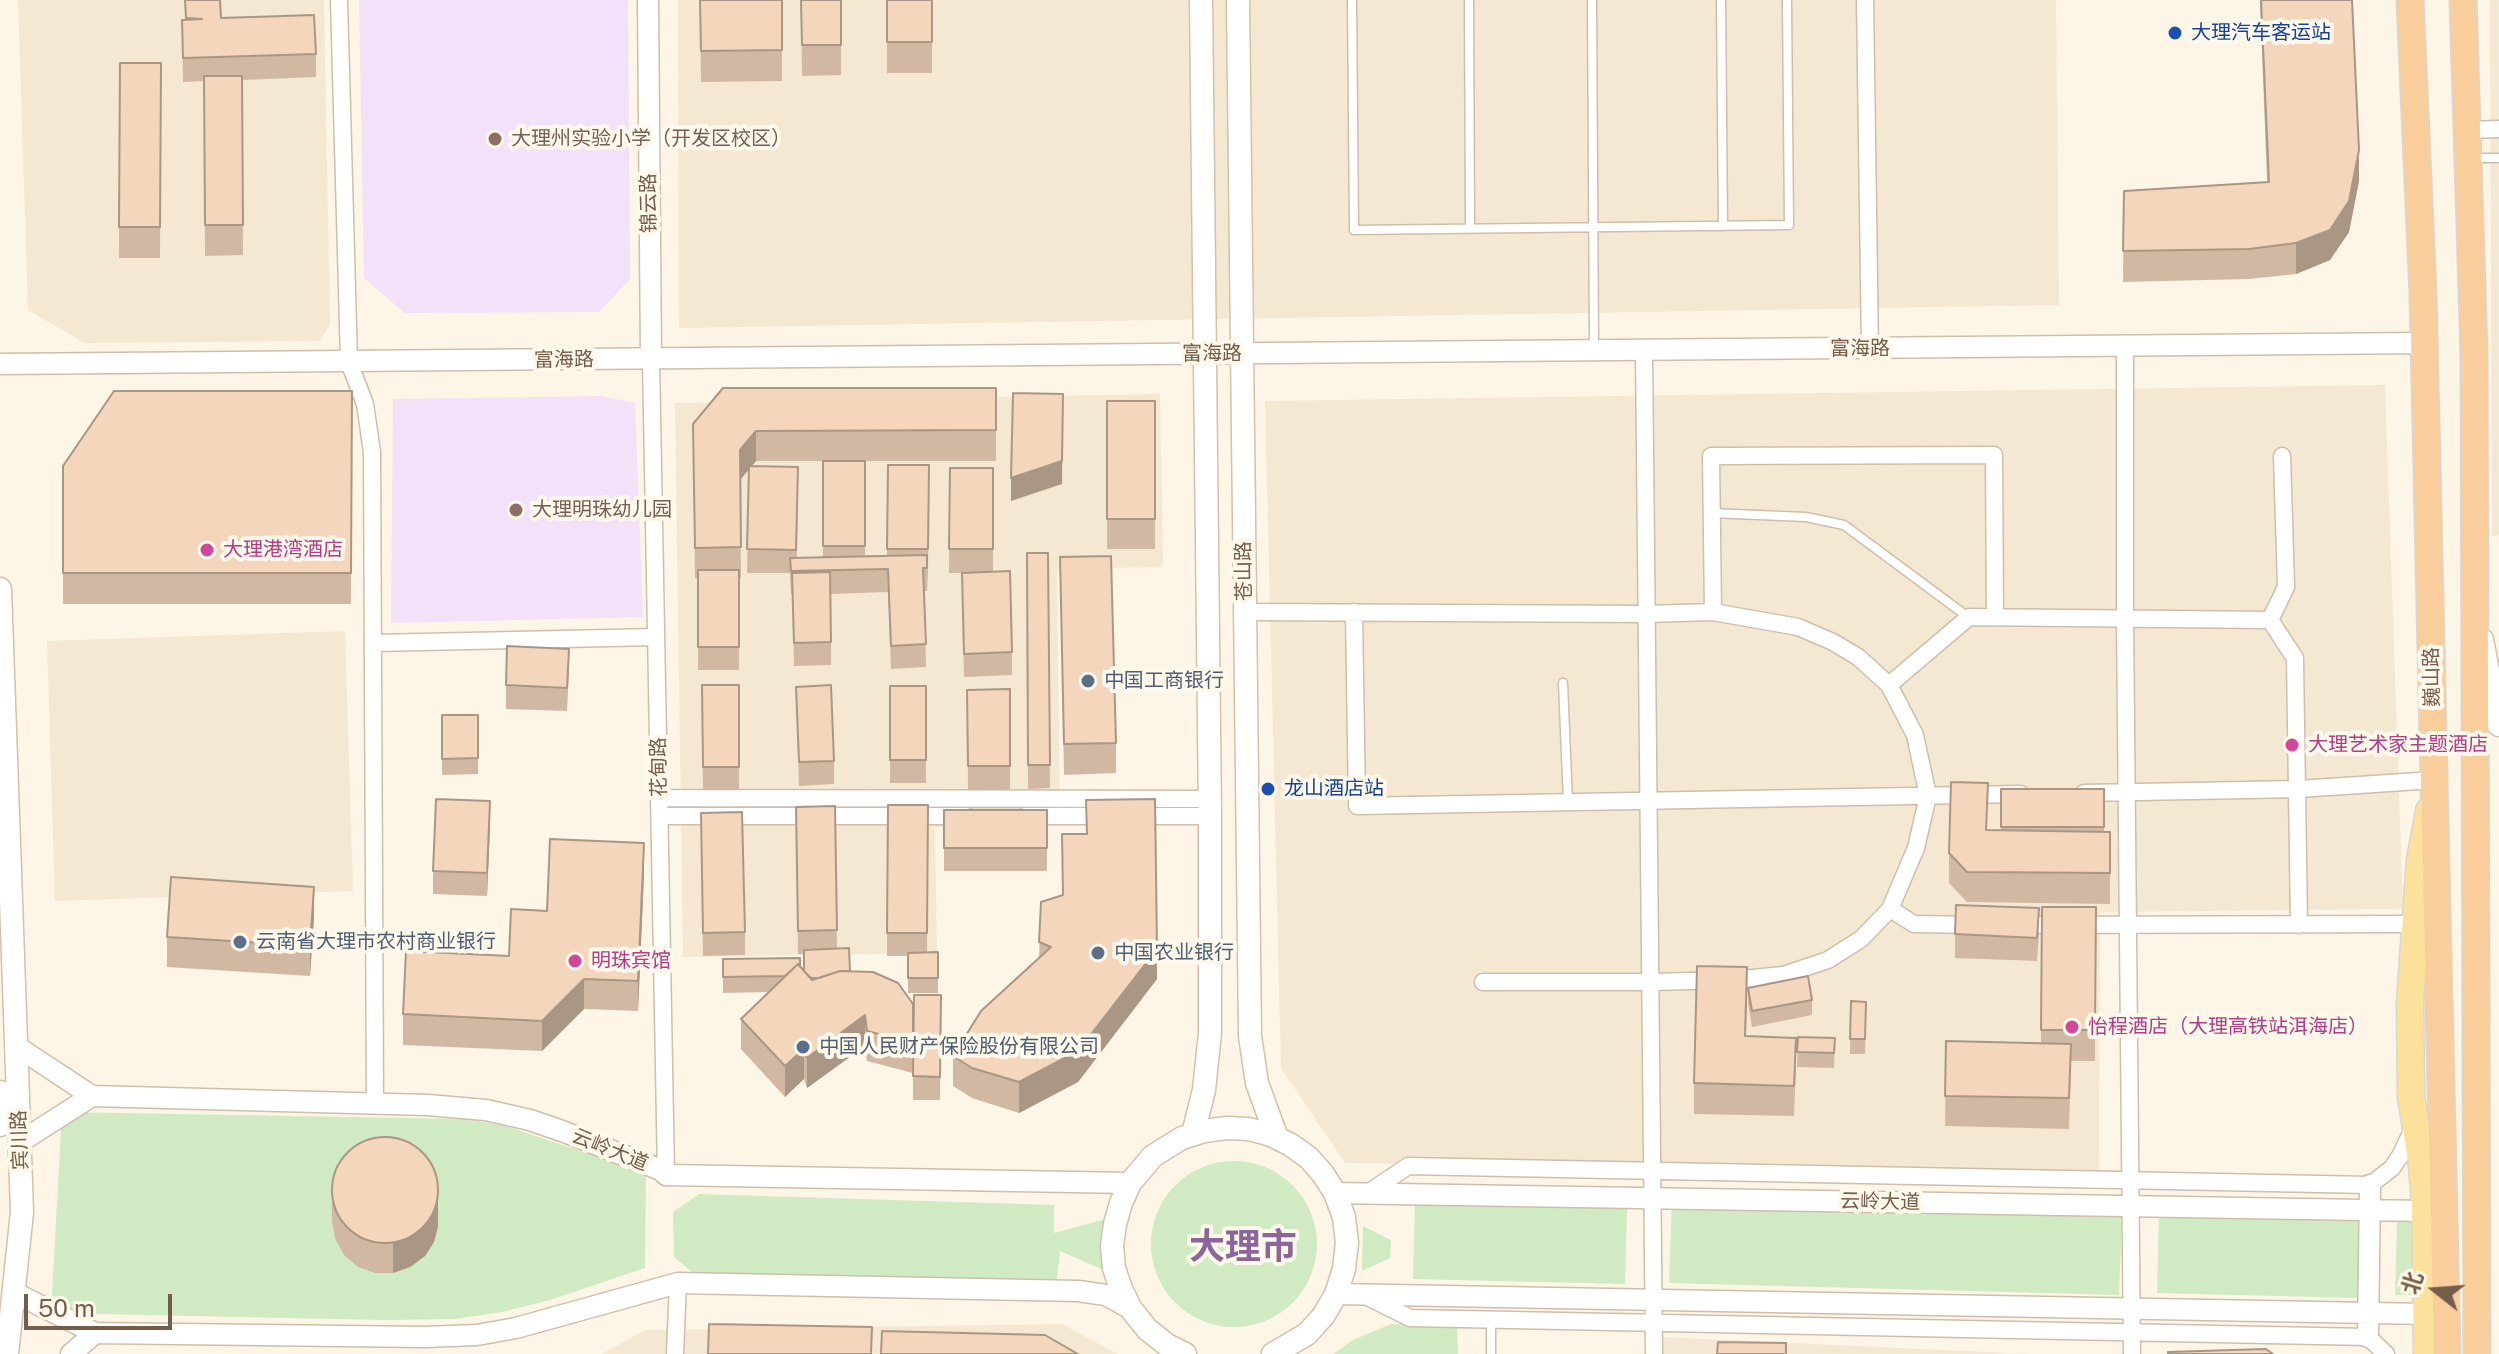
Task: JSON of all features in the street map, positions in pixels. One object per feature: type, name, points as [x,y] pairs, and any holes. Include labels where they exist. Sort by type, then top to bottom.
[{"type":"highway","name":"巍山路","points":[[2410,0],[2424,343],[2447,1354]]},
{"type":"highway","points":[[2463,0],[2474,322],[2477,1354]]},
{"type":"main road","name":"苍山路","points":[[1193,1134],[1204,1090],[1210,1045],[1201,0]]},
{"type":"main road","name":"苍山路","points":[[1238,0],[1250,1036],[1257,1083],[1277,1138]]},
{"type":"main road","name":"宾川路","points":[[0,589],[22,1212],[7,1354]]},
{"type":"main road","points":[[2474,598],[2499,725]]},
{"type":"main road","points":[[2427,1354],[2425,1211],[2422,1166],[2411,1097],[2410,1003],[2420,860],[2434,780]]},
{"type":"main road","name":"宾川路","points":[[0,1092],[0,1125]]},
{"type":"main road","points":[[1185,1354],[1147,1329],[1131,1309],[1114,1268],[1112,1246],[1115,1224],[1130,1183],[1153,1156],[1182,1138],[1227,1128],[1249,1129],[1277,1138],[1309,1158],[1335,1193],[1344,1217],[1347,1243],[1344,1269],[1336,1294],[1324,1315],[1307,1334],[1273,1354]]},
{"type":"street","points":[[339,0],[349,362],[365,404],[372,452],[375,1103]]},
{"type":"street","name":"锦云路","points":[[648,0],[651,359]]},
{"type":"street","points":[[1865,0],[1870,349]]},
{"type":"street","points":[[2468,130],[2499,129]]},
{"type":"street","name":"富海路","points":[[0,364],[2424,343]]},
{"type":"street","points":[[2125,347],[2132,1354]]},
{"type":"street","points":[[1644,351],[1654,1354]]},
{"type":"street","name":"花甸路","points":[[651,359],[666,1175]]},
{"type":"street","points":[[1713,612],[1711,456],[1994,455],[1995,617]]},
{"type":"street","points":[[2270,620],[2286,587],[2282,456]]},
{"type":"street","points":[[1245,612],[1713,612],[1798,627],[1858,657],[1889,685],[1915,735],[1928,796],[1916,848],[1890,909],[1861,939],[1828,960],[1783,975],[1650,982],[1483,982]]},
{"type":"street","points":[[1354,612],[1357,806],[2035,794]]},
{"type":"street","points":[[1889,685],[1969,617],[2270,620]]},
{"type":"street","points":[[2270,620],[2295,658],[2299,925]]},
{"type":"street","points":[[374,643],[656,637]]},
{"type":"street","points":[[2065,793],[2299,789],[2434,780]]},
{"type":"street","points":[[659,798],[1210,808]]},
{"type":"street","points":[[660,816],[998,816],[1210,808]]},
{"type":"street","points":[[1890,909],[1914,924],[2415,924]]},
{"type":"street","points":[[16,1046],[92,1096],[20,1142]]},
{"type":"street","name":"云岭大道","points":[[92,1096],[459,1107],[507,1114],[575,1136],[661,1170],[666,1175],[1130,1183]]},
{"type":"street","points":[[1368,1193],[1408,1166],[2370,1185],[2392,1168],[2415,1123]]},
{"type":"street","points":[[2368,1337],[2370,1185]]},
{"type":"street","name":"云岭大道","points":[[1335,1193],[2425,1211]]},
{"type":"street","points":[[13,1292],[95,1333],[386,1345],[499,1332],[678,1283],[1078,1291],[1106,1295],[1131,1309]]},
{"type":"street","points":[[675,1354],[678,1283]]},
{"type":"street","points":[[1336,1294],[2426,1314]]},
{"type":"street","points":[[1364,1295],[1410,1318],[2368,1337],[2386,1354]]},
{"type":"street","points":[[71,1354],[95,1333]]},
{"type":"lane","points":[[1352,0],[1354,230],[1789,225],[1787,0]]},
{"type":"lane","points":[[1469,0],[1470,228]]},
{"type":"lane","points":[[1592,0],[1594,351]]},
{"type":"lane","points":[[1721,0],[1723,226]]},
{"type":"lane","points":[[2469,158],[2499,158]]},
{"type":"lane","points":[[1711,513],[1806,517],[1844,525],[1969,617]]},
{"type":"lane","points":[[1563,683],[1568,802]]},
{"type":"lane","points":[[1491,1320],[1491,1354]]},
{"type":"shaded area","points":[[18,0],[324,0],[330,325],[319,341],[85,343],[28,310]]},
{"type":"shaded area","name":"大理州实验小学（开发区校区）","points":[[359,0],[628,0],[630,279],[599,312],[405,313],[364,278]]},
{"type":"shaded area","points":[[678,0],[2056,0],[2059,305],[679,328]]},
{"type":"shaded area","points":[[2490,0],[2499,0],[2499,535],[2492,536]]},
{"type":"shaded area","points":[[2385,385],[2403,909],[2100,912],[2099,1170],[1345,1163],[1281,1068],[1265,401]]},
{"type":"shaded area","points":[[1160,394],[1163,567],[1057,569],[1060,825],[935,827],[937,953],[683,957],[675,403]]},
{"type":"shaded area","name":"大理明珠幼儿园","points":[[602,396],[635,403],[643,617],[391,623],[393,399]]},
{"type":"shaded area","points":[[345,631],[353,891],[55,901],[47,641]]},
{"type":"shaded area","points":[[1062,1324],[1118,1354],[602,1354],[645,1330]]},
{"type":"shaded area","points":[[1663,1337],[2028,1354],[1663,1354]]},
{"type":"green space","points":[[62,1112],[468,1119],[506,1126],[646,1173],[645,1268],[550,1300],[455,1319],[51,1313]]},
{"type":"green space","points":[[1234,1161],[1266,1167],[1293,1185],[1311,1212],[1317,1244],[1311,1276],[1293,1303],[1266,1321],[1234,1327],[1202,1321],[1175,1303],[1157,1276],[1151,1244],[1157,1212],[1175,1185],[1202,1167]]},
{"type":"green space","points":[[699,1194],[1054,1205],[1054,1233],[1106,1219],[1106,1271],[1060,1251],[1057,1279],[697,1276],[674,1257],[673,1212]]},
{"type":"green space","points":[[1672,1198],[2122,1211],[2119,1295],[1669,1283]]},
{"type":"green space","points":[[1415,1203],[1627,1208],[1625,1284],[1413,1279]]},
{"type":"green space","points":[[2159,1209],[2361,1214],[2358,1298],[2157,1293]]},
{"type":"green space","points":[[2397,1221],[2417,1222],[2415,1295],[2395,1295]]},
{"type":"green space","points":[[1363,1226],[1391,1240],[1390,1258],[1362,1271]]},
{"type":"green space","points":[[1391,1324],[1457,1326],[1458,1354],[1333,1354],[1353,1340]]},
{"type":"building","points":[[185,0],[220,0],[221,18],[314,15],[316,54],[183,58],[182,20],[202,19],[186,18]]},
{"type":"building","points":[[700,0],[782,0],[782,50],[701,51]]},
{"type":"building","points":[[801,0],[841,0],[841,45],[802,45]]},
{"type":"building","points":[[887,0],[932,0],[932,42],[887,42]]},
{"type":"building","points":[[2261,0],[2352,0],[2359,150],[2349,201],[2330,230],[2296,243],[2249,249],[2123,251],[2124,191],[2269,182]]},
{"type":"building","points":[[120,63],[161,63],[160,227],[119,227]]},
{"type":"building","points":[[204,76],[242,76],[243,225],[205,225]]},
{"type":"building","points":[[723,388],[996,388],[996,430],[756,431],[740,450],[741,547],[695,548],[693,424]]},
{"type":"building","name":"大理港湾酒店","points":[[114,391],[352,391],[351,573],[63,573],[63,466]]},
{"type":"building","points":[[1013,393],[1063,394],[1062,461],[1011,478]]},
{"type":"building","points":[[1107,401],[1155,401],[1155,519],[1107,519]]},
{"type":"building","points":[[823,461],[865,461],[865,546],[823,546]]},
{"type":"building","points":[[888,465],[929,465],[928,549],[887,549]]},
{"type":"building","points":[[749,466],[798,467],[796,550],[747,549]]},
{"type":"building","points":[[950,468],[993,468],[993,549],[949,549]]},
{"type":"building","points":[[1027,553],[1048,553],[1050,765],[1028,765]]},
{"type":"building","points":[[927,555],[927,568],[923,568],[926,644],[891,646],[888,569],[791,571],[790,558]]},
{"type":"building","name":"中国工商银行","points":[[1111,556],[1116,743],[1064,744],[1060,557]]},
{"type":"building","points":[[698,570],[739,570],[739,647],[698,647]]},
{"type":"building","points":[[1010,571],[1012,652],[964,654],[962,573]]},
{"type":"building","points":[[830,572],[831,642],[794,643],[792,573]]},
{"type":"building","points":[[507,646],[569,649],[567,688],[506,685]]},
{"type":"building","points":[[702,685],[739,685],[739,767],[703,767]]},
{"type":"building","points":[[831,685],[834,761],[799,762],[796,687]]},
{"type":"building","points":[[890,686],[926,686],[926,760],[890,760]]},
{"type":"building","points":[[1010,689],[1010,766],[968,766],[967,690]]},
{"type":"building","points":[[442,715],[478,715],[478,758],[442,759]]},
{"type":"building","points":[[1951,782],[1988,783],[1986,830],[2110,832],[2110,873],[1967,872],[1949,853]]},
{"type":"building","points":[[2001,789],[2104,789],[2104,827],[2001,827]]},
{"type":"building","points":[[436,799],[490,801],[487,873],[433,871]]},
{"type":"building","name":"中国农业银行","points":[[1155,799],[1157,949],[1078,1051],[1019,1082],[972,1068],[953,1056],[981,1011],[1051,947],[1039,942],[1041,902],[1063,895],[1062,834],[1087,834],[1086,800]]},
{"type":"building","points":[[888,805],[928,805],[927,933],[887,933]]},
{"type":"building","points":[[835,806],[837,930],[798,931],[796,807]]},
{"type":"building","points":[[944,810],[1047,810],[1047,848],[944,848]]},
{"type":"building","points":[[742,812],[745,932],[703,933],[701,813]]},
{"type":"building","name":"明珠宾馆","points":[[550,839],[644,843],[638,981],[584,979],[542,1021],[403,1014],[406,951],[509,956],[511,909],[547,911]]},
{"type":"building","points":[[171,877],[314,887],[310,946],[167,937]]},
{"type":"building","points":[[1956,905],[2039,908],[2037,938],[1955,934]]},
{"type":"building","points":[[2042,907],[2096,907],[2095,1030],[2041,1030]]},
{"type":"building","points":[[849,948],[850,971],[811,978],[804,971],[804,950]]},
{"type":"building","points":[[938,952],[938,978],[908,978],[908,953]]},
{"type":"building","points":[[800,958],[800,967],[798,964],[785,976],[723,977],[723,959]]},
{"type":"building","points":[[798,964],[812,980],[840,971],[873,972],[898,983],[913,1004],[913,1043],[867,1031],[865,1015],[807,1058],[804,1049],[785,1066],[741,1019]]},
{"type":"building","points":[[1697,966],[1747,967],[1745,1036],[1796,1038],[1794,1086],[1694,1083]]},
{"type":"building","points":[[1808,976],[1812,1000],[1752,1011],[1748,988]]},
{"type":"building","points":[[914,995],[941,995],[940,1077],[913,1076]]},
{"type":"building","points":[[1851,1001],[1866,1002],[1865,1039],[1850,1039]]},
{"type":"building","points":[[1798,1037],[1835,1038],[1834,1053],[1797,1052]]},
{"type":"building","points":[[1946,1041],[2071,1044],[2069,1098],[1945,1096]]},
{"type":"building","points":[[385,1137],[405,1141],[422,1153],[434,1170],[438,1190],[434,1210],[422,1227],[405,1239],[385,1243],[365,1239],[348,1227],[336,1210],[332,1190],[336,1170],[348,1153],[365,1141]]},
{"type":"building","points":[[709,1324],[872,1327],[871,1354],[708,1354]]},
{"type":"building","points":[[882,1331],[1045,1335],[1078,1354],[881,1354]]},
{"type":"building","points":[[1718,1342],[1786,1343],[1786,1354],[1717,1354]]},
{"type":"building","points":[[2266,1349],[2273,1354],[2168,1354],[2168,1352]]},
{"type":"place","name":"大理汽车客运站","points":[[2175,33]]},
{"type":"place","name":"大理州实验小学（开发区校区）","points":[[495,139]]},
{"type":"place","name":"大理明珠幼儿园","points":[[516,510]]},
{"type":"place","name":"大理港湾酒店","points":[[207,550]]},
{"type":"place","name":"中国工商银行","points":[[1088,681]]},
{"type":"place","name":"大理艺术家主题酒店","points":[[2292,745]]},
{"type":"place","name":"龙山酒店站","points":[[1268,789]]},
{"type":"place","name":"云南省大理市农村商业银行","points":[[240,942]]},
{"type":"place","name":"中国农业银行","points":[[1098,953]]},
{"type":"place","name":"明珠宾馆","points":[[575,961]]},
{"type":"place","name":"怡程酒店（大理高铁站洱海店）","points":[[2072,1027]]},
{"type":"place","name":"中国人民财产保险股份有限公司","points":[[803,1047]]},
{"type":"district","name":"大理市","points":[[1243,1248]]}]
